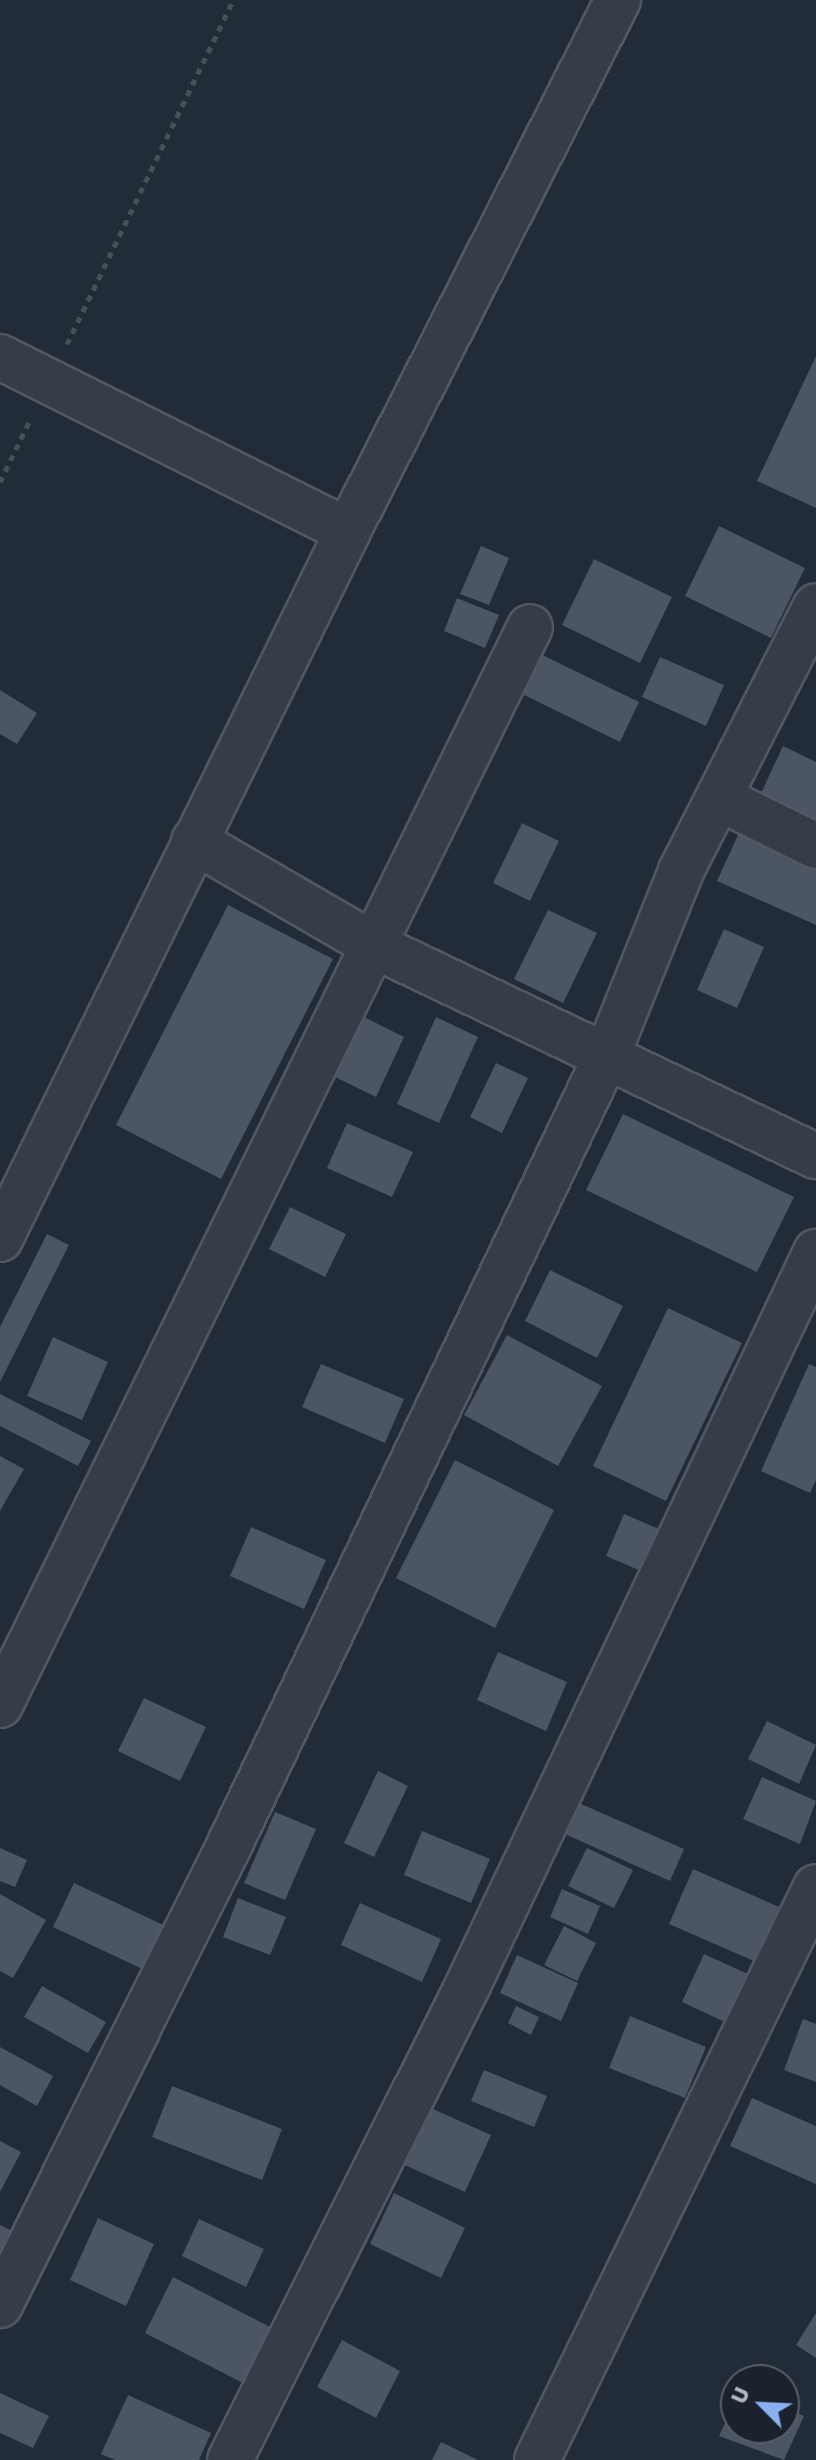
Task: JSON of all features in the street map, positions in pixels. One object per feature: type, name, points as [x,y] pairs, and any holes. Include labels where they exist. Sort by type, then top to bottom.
[{"type":"street","points":[[0,1239],[348,531],[618,0]]},
{"type":"street","points":[[0,357],[348,531]]},
{"type":"street","points":[[0,2305],[226,1852],[608,1053],[655,928],[816,606]]},
{"type":"street","points":[[0,1705],[530,627]]},
{"type":"street","points":[[721,799],[816,846]]},
{"type":"street","points":[[194,841],[375,946],[608,1053],[816,1156]]},
{"type":"street","points":[[230,2460],[467,1987],[816,1252]]},
{"type":"street","points":[[537,2460],[816,1887]]},
{"type":"path","points":[[0,482],[233,0]]},
{"type":"building","points":[[816,356],[816,508],[757,481]]},
{"type":"building","points":[[719,526],[805,568],[771,638],[685,596]]},
{"type":"building","points":[[481,546],[509,558],[489,605],[460,594]]},
{"type":"building","points":[[594,559],[672,597],[640,663],[562,625]]},
{"type":"building","points":[[457,598],[499,615],[485,648],[444,631]]},
{"type":"building","points":[[532,650],[639,702],[620,742],[512,689]]},
{"type":"building","points":[[660,657],[724,685],[706,726],[642,697]]},
{"type":"building","points":[[0,690],[37,713],[17,744],[0,734]]},
{"type":"building","points":[[783,746],[816,762],[816,832],[756,804]]},
{"type":"building","points":[[522,823],[559,841],[530,901],[493,883]]},
{"type":"building","points":[[743,824],[816,856],[816,925],[717,881]]},
{"type":"building","points":[[228,905],[333,959],[221,1179],[116,1125]]},
{"type":"building","points":[[548,910],[597,933],[563,1003],[514,979]]},
{"type":"building","points":[[724,929],[764,947],[737,1008],[697,990]]},
{"type":"building","points":[[358,1014],[404,1037],[376,1097],[329,1074]]},
{"type":"building","points":[[436,1017],[478,1037],[439,1123],[397,1104]]},
{"type":"building","points":[[496,1063],[528,1078],[502,1133],[470,1117]]},
{"type":"building","points":[[623,1114],[794,1197],[757,1272],[586,1190]]},
{"type":"building","points":[[347,1123],[413,1152],[392,1197],[327,1168]]},
{"type":"building","points":[[290,1207],[346,1234],[325,1277],[269,1249]]},
{"type":"building","points":[[47,1234],[69,1245],[0,1382],[0,1327]]},
{"type":"building","points":[[550,1270],[623,1306],[597,1358],[525,1321]]},
{"type":"building","points":[[668,1308],[742,1343],[666,1501],[593,1466]]},
{"type":"building","points":[[507,1335],[602,1386],[558,1466],[464,1415]]},
{"type":"building","points":[[53,1337],[108,1362],[82,1420],[27,1396]]},
{"type":"building","points":[[321,1364],[404,1399],[385,1443],[302,1407]]},
{"type":"building","points":[[809,1364],[816,1367],[816,1480],[810,1493],[761,1471]]},
{"type":"building","points":[[0,1394],[91,1441],[78,1466],[0,1426]]},
{"type":"building","points":[[0,1456],[24,1469],[0,1511]]},
{"type":"building","points":[[455,1460],[554,1510],[495,1628],[396,1578]]},
{"type":"building","points":[[624,1514],[659,1529],[641,1571],[606,1556]]},
{"type":"building","points":[[251,1527],[326,1560],[304,1609],[230,1576]]},
{"type":"building","points":[[498,1652],[567,1682],[546,1731],[477,1700]]},
{"type":"building","points":[[144,1698],[206,1727],[180,1781],[118,1751]]},
{"type":"building","points":[[767,1721],[816,1745],[799,1784],[748,1759]]},
{"type":"building","points":[[378,1771],[408,1786],[374,1857],[344,1843]]},
{"type":"building","points":[[762,1777],[816,1801],[800,1844],[743,1819]]},
{"type":"building","points":[[572,1800],[684,1849],[670,1881],[558,1831]]},
{"type":"building","points":[[275,1812],[316,1829],[285,1900],[244,1883]]},
{"type":"building","points":[[422,1831],[490,1859],[471,1903],[404,1875]]},
{"type":"building","points":[[0,1848],[27,1860],[15,1887],[0,1881]]},
{"type":"building","points":[[587,1848],[633,1870],[614,1908],[568,1886]]},
{"type":"building","points":[[693,1869],[779,1907],[756,1962],[669,1924]]},
{"type":"building","points":[[74,1883],[174,1930],[153,1974],[53,1927]]},
{"type":"building","points":[[562,1889],[600,1906],[588,1934],[550,1917]]},
{"type":"building","points":[[0,1894],[46,1920],[13,1978],[0,1971]]},
{"type":"building","points":[[238,1898],[286,1917],[270,1955],[223,1937]]},
{"type":"building","points":[[360,1903],[441,1939],[422,1982],[341,1945]]},
{"type":"building","points":[[564,1926],[596,1943],[577,1981],[544,1965]]},
{"type":"building","points":[[704,1954],[750,1975],[727,2023],[682,2002]]},
{"type":"building","points":[[517,1955],[578,1983],[561,2021],[500,1993]]},
{"type":"building","points":[[42,1986],[106,2022],[88,2053],[24,2017]]},
{"type":"building","points":[[516,2006],[539,2017],[531,2035],[508,2023]]},
{"type":"building","points":[[630,2016],[706,2047],[685,2098],[609,2068]]},
{"type":"building","points":[[803,2019],[816,2024],[816,2082],[784,2070]]},
{"type":"building","points":[[0,2047],[53,2076],[37,2106],[0,2085]]},
{"type":"building","points":[[484,2070],[547,2096],[534,2127],[471,2101]]},
{"type":"building","points":[[172,2086],[282,2129],[262,2180],[152,2137]]},
{"type":"building","points":[[752,2098],[816,2126],[816,2184],[730,2146]]},
{"type":"building","points":[[424,2105],[491,2135],[465,2192],[398,2162]]},
{"type":"building","points":[[0,2141],[21,2152],[0,2192]]},
{"type":"building","points":[[394,2193],[465,2228],[441,2278],[370,2244]]},
{"type":"building","points":[[98,2218],[154,2244],[126,2306],[70,2280]]},
{"type":"building","points":[[199,2219],[264,2249],[246,2287],[182,2256]]},
{"type":"building","points":[[0,2225],[18,2234],[0,2271]]},
{"type":"building","points":[[173,2277],[274,2329],[245,2384],[145,2333]]},
{"type":"building","points":[[816,2313],[816,2358],[796,2345]]},
{"type":"building","points":[[342,2340],[400,2371],[376,2418],[317,2387]]},
{"type":"building","points":[[0,2393],[49,2416],[33,2448],[0,2433]]},
{"type":"building","points":[[128,2395],[211,2433],[199,2460],[115,2460],[101,2454]]},
{"type":"building","points":[[441,2442],[478,2460],[432,2460]]},
{"type":"building","points":[[741,2444],[791,2444],[784,2460]]}]
